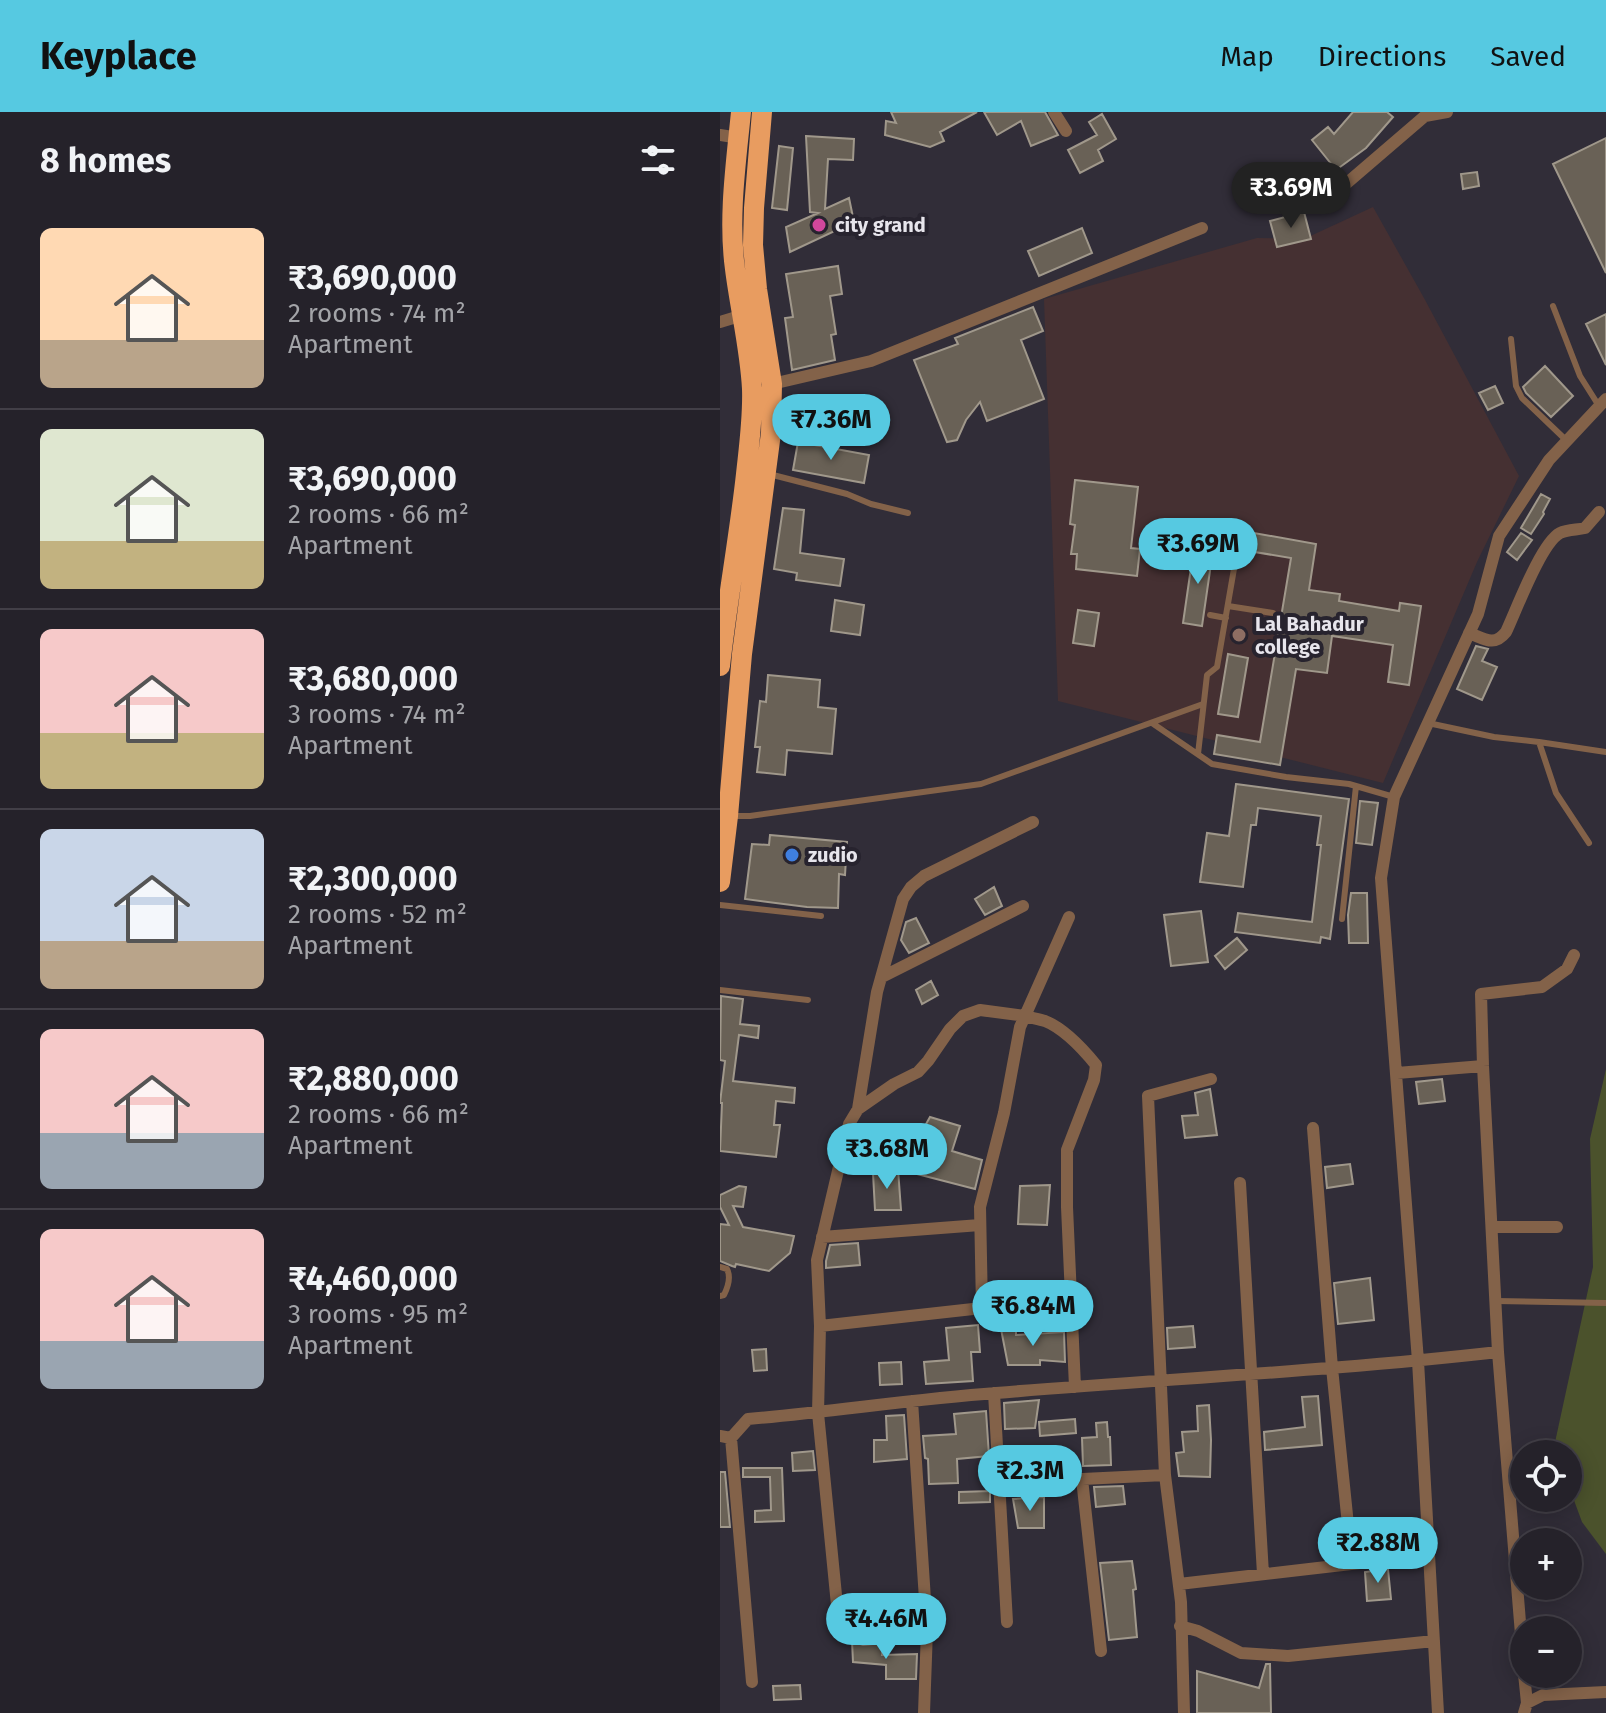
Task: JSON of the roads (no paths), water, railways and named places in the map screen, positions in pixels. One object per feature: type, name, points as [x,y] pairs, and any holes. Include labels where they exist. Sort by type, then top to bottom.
[{"type":"highway","points":[[720,666],[724,598],[741,521],[751,427],[752,390],[743,315],[726,224],[729,136],[741,112]]},
{"type":"highway","points":[[720,882],[742,654],[771,433],[772,384],[753,245],[762,112]]},
{"type":"street","points":[[1054,112],[1066,131]]},
{"type":"street","points":[[1326,201],[1425,116],[1446,112]]},
{"type":"street","points":[[772,384],[871,361],[1202,228]]},
{"type":"street","points":[[720,322],[743,315]]},
{"type":"street","points":[[1438,1713],[1418,1361],[1381,878],[1394,797],[1478,614],[1499,536],[1549,460],[1603,403]]},
{"type":"street","points":[[1469,633],[1492,642],[1501,638],[1550,543],[1558,534],[1585,528],[1599,512]]},
{"type":"street","points":[[724,598],[749,602]]},
{"type":"street","points":[[927,1630],[863,1636],[853,1633],[837,1605],[818,1413],[820,1326],[817,1260],[849,1124],[858,1109],[877,992],[903,899],[924,876],[1033,822]]},
{"type":"street","points":[[882,977],[1023,906]]},
{"type":"street","points":[[820,1326],[982,1308],[980,1207],[1004,1113],[1020,1027],[1069,917]]},
{"type":"street","points":[[1519,1616],[1498,1352],[1481,994],[1542,987],[1567,969],[1574,955]]},
{"type":"street","points":[[858,1109],[918,1072],[950,1029],[963,1016],[980,1010],[1047,1022],[1086,1053],[1096,1065],[1094,1080],[1067,1150],[1075,1387]]},
{"type":"street","points":[[1397,1073],[1483,1066]]},
{"type":"street","points":[[1184,1713],[1181,1602],[1165,1475],[1148,1096],[1211,1079]]},
{"type":"street","points":[[1313,1128],[1332,1368],[1352,1564]]},
{"type":"street","points":[[1240,1183],[1263,1574]]},
{"type":"street","points":[[822,1237],[980,1225]]},
{"type":"street","points":[[1493,1227],[1557,1227]]},
{"type":"street","points":[[752,1682],[725,1437],[748,1419],[994,1393],[1332,1368],[1498,1352]]},
{"type":"street","points":[[994,1393],[1007,1622]]},
{"type":"street","points":[[912,1401],[927,1630],[924,1713]]},
{"type":"street","points":[[999,1483],[1165,1475]]},
{"type":"street","points":[[1082,1479],[1101,1651]]},
{"type":"street","points":[[1179,1584],[1429,1555]]},
{"type":"street","points":[[1180,1626],[1198,1631],[1241,1653],[1288,1656],[1434,1641]]},
{"type":"street","points":[[1525,1688],[1526,1708]]},
{"type":"street","points":[[1526,1708],[1543,1695],[1606,1692]]},
{"type":"lane","points":[[1553,306],[1580,376],[1603,403]]},
{"type":"lane","points":[[1511,339],[1516,386],[1522,398],[1567,441]]},
{"type":"lane","points":[[767,473],[908,513]]},
{"type":"lane","points":[[1198,754],[1207,675],[1217,667],[1235,563]]},
{"type":"lane","points":[[1228,606],[1273,613]]},
{"type":"lane","points":[[1210,615],[1226,618]]},
{"type":"lane","points":[[728,816],[750,816],[981,784],[1203,704]]},
{"type":"lane","points":[[1152,723],[1212,764],[1356,786],[1394,797]]},
{"type":"lane","points":[[1428,723],[1494,737],[1606,752]]},
{"type":"lane","points":[[1539,742],[1556,793],[1589,843]]},
{"type":"lane","points":[[1342,919],[1356,786]]},
{"type":"lane","points":[[720,905],[821,916]]},
{"type":"lane","points":[[720,990],[808,1000]]},
{"type":"lane","points":[[720,1267],[729,1273],[728,1286],[724,1295],[720,1296]]},
{"type":"lane","points":[[1496,1301],[1606,1303]]},
{"type":"place","name":"city grand","points":[[819,225]]},
{"type":"place","name":"Lal Bahadur college","points":[[1239,635]]},
{"type":"place","name":"zudio","points":[[792,855]]}]
